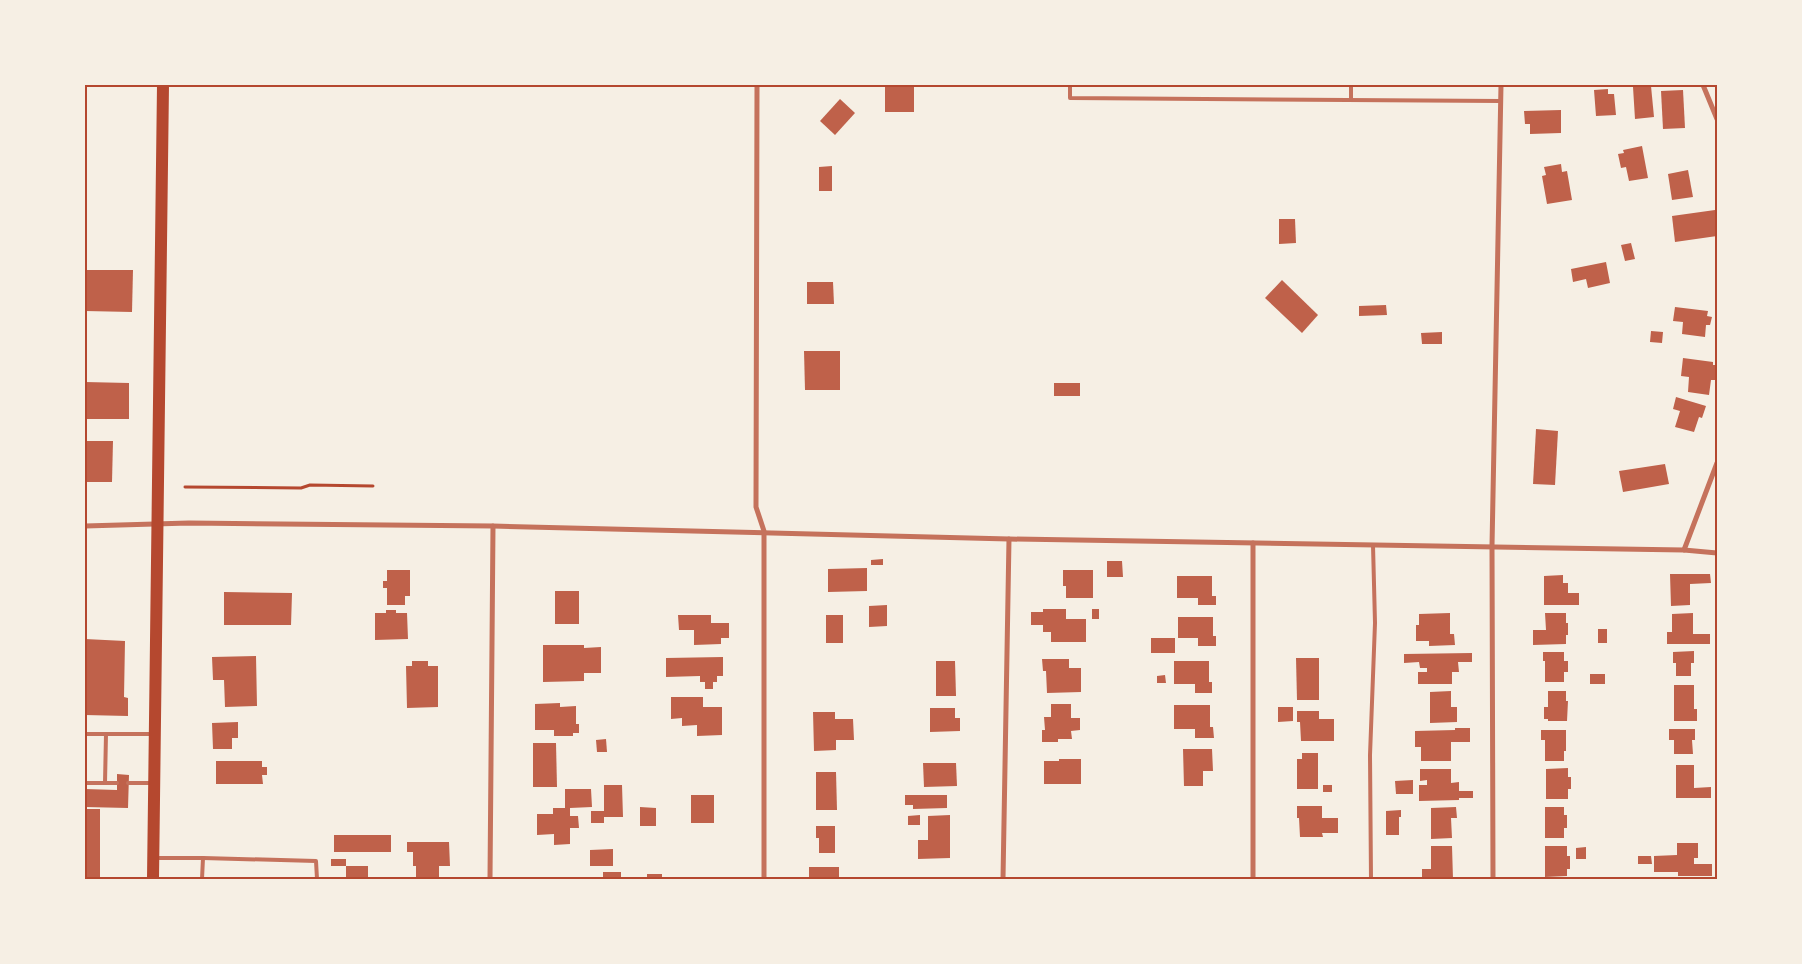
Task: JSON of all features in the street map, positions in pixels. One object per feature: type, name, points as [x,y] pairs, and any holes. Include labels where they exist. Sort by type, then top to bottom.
[{"type":"main road","points":[[153,879],[162,85]]},
{"type":"street","points":[[757,85],[756,507],[764,531],[764,879]]},
{"type":"street","points":[[1493,879],[1492,546],[1501,85]]},
{"type":"street","points":[[1704,85],[1717,119]]},
{"type":"street","points":[[1684,550],[1717,463]]},
{"type":"street","points":[[85,526],[199,523],[493,526],[764,531],[1009,539],[1684,550],[1717,553]]},
{"type":"street","points":[[490,879],[493,526]]},
{"type":"street","points":[[1003,879],[1009,539]]},
{"type":"street","points":[[1253,543],[1253,879]]},
{"type":"lane","points":[[1070,85],[1070,98],[1501,101]]},
{"type":"lane","points":[[1351,85],[1351,99]]},
{"type":"lane","points":[[1371,879],[1370,755],[1375,623],[1373,545]]},
{"type":"lane","points":[[85,734],[156,734]]},
{"type":"lane","points":[[105,783],[106,734]]},
{"type":"lane","points":[[85,783],[117,783]]},
{"type":"lane","points":[[128,783],[155,783]]},
{"type":"lane","points":[[154,858],[316,860],[317,879]]},
{"type":"lane","points":[[202,879],[203,858]]},
{"type":"path","points":[[185,487],[301,488],[310,485],[373,486]]},
{"type":"building","points":[[885,85],[914,85],[914,112],[885,112]]},
{"type":"building","points":[[1651,86],[1654,117],[1635,119],[1633,87]]},
{"type":"building","points":[[1608,89],[1608,94],[1614,94],[1616,115],[1596,116],[1594,90]]},
{"type":"building","points":[[1683,90],[1685,128],[1663,129],[1661,91]]},
{"type":"building","points":[[840,99],[855,113],[835,135],[820,121]]},
{"type":"building","points":[[1561,110],[1561,133],[1530,134],[1530,124],[1525,124],[1524,111]]},
{"type":"building","points":[[1642,146],[1648,178],[1629,181],[1626,167],[1621,168],[1618,154],[1624,153],[1623,150]]},
{"type":"building","points":[[1561,164],[1562,172],[1567,171],[1572,200],[1547,204],[1542,176],[1546,175],[1544,167]]},
{"type":"building","points":[[832,166],[832,191],[819,191],[819,167]]},
{"type":"building","points":[[1688,170],[1693,197],[1672,200],[1668,174]]},
{"type":"building","points":[[1715,210],[1717,236],[1675,242],[1672,216]]},
{"type":"building","points":[[1279,219],[1295,219],[1296,243],[1279,244]]},
{"type":"building","points":[[1631,243],[1635,259],[1625,261],[1621,245]]},
{"type":"building","points":[[1606,262],[1610,283],[1588,288],[1586,279],[1573,282],[1571,269]]},
{"type":"building","points":[[85,270],[133,270],[132,312],[85,311]]},
{"type":"building","points":[[1282,280],[1318,315],[1302,333],[1265,298]]},
{"type":"building","points":[[807,282],[833,282],[834,304],[807,304]]},
{"type":"building","points":[[1386,305],[1387,315],[1359,316],[1359,306]]},
{"type":"building","points":[[1675,307],[1708,311],[1707,316],[1712,317],[1710,325],[1706,325],[1705,337],[1682,334],[1683,322],[1673,321]]},
{"type":"building","points":[[1651,331],[1663,332],[1662,343],[1650,342]]},
{"type":"building","points":[[1442,332],[1442,344],[1422,344],[1421,333]]},
{"type":"building","points":[[804,351],[840,351],[840,390],[805,390]]},
{"type":"building","points":[[1683,358],[1713,362],[1713,365],[1717,365],[1717,380],[1711,380],[1709,395],[1688,392],[1689,377],[1681,376]]},
{"type":"building","points":[[85,382],[129,383],[129,419],[85,419]]},
{"type":"building","points":[[1054,383],[1080,383],[1080,396],[1054,396]]},
{"type":"building","points":[[1676,397],[1706,406],[1702,418],[1699,417],[1694,432],[1675,427],[1680,411],[1673,409]]},
{"type":"building","points":[[1536,429],[1558,431],[1555,485],[1533,484]]},
{"type":"building","points":[[85,441],[113,441],[112,482],[85,482]]},
{"type":"building","points":[[1665,464],[1669,484],[1623,492],[1619,471]]},
{"type":"building","points":[[883,559],[883,565],[871,565],[871,560]]},
{"type":"building","points":[[1107,561],[1122,561],[1123,577],[1107,577]]},
{"type":"building","points":[[867,568],[867,591],[828,592],[828,569]]},
{"type":"building","points":[[387,570],[410,570],[410,596],[405,596],[405,605],[387,605],[387,588],[383,588],[383,581],[387,581]]},
{"type":"building","points":[[1063,570],[1093,570],[1093,598],[1066,598],[1066,586],[1063,586]]},
{"type":"building","points":[[1670,574],[1710,574],[1711,583],[1690,584],[1690,605],[1671,606]]},
{"type":"building","points":[[1563,575],[1563,583],[1568,583],[1568,593],[1579,593],[1579,605],[1544,605],[1544,576]]},
{"type":"building","points":[[1177,576],[1212,576],[1212,596],[1216,596],[1216,605],[1198,605],[1198,598],[1177,598]]},
{"type":"building","points":[[555,591],[579,591],[579,624],[555,624]]},
{"type":"building","points":[[224,592],[292,593],[291,625],[224,625]]},
{"type":"building","points":[[887,605],[887,626],[869,627],[869,606]]},
{"type":"building","points":[[1043,609],[1066,609],[1066,619],[1086,619],[1086,642],[1051,642],[1051,632],[1043,632],[1043,625],[1031,625],[1031,612],[1043,612]]},
{"type":"building","points":[[1092,609],[1099,609],[1099,619],[1092,619]]},
{"type":"building","points":[[386,610],[396,610],[396,613],[407,613],[408,639],[375,640],[375,613],[386,613]]},
{"type":"building","points":[[1450,613],[1450,634],[1454,634],[1455,645],[1429,646],[1429,641],[1416,641],[1416,625],[1419,625],[1419,614]]},
{"type":"building","points":[[1545,613],[1566,613],[1568,635],[1566,635],[1566,644],[1533,645],[1533,630],[1546,630]]},
{"type":"building","points":[[1693,613],[1693,634],[1710,634],[1710,644],[1667,644],[1667,632],[1672,632],[1672,614]]},
{"type":"building","points":[[678,615],[711,615],[711,623],[729,623],[729,638],[721,638],[721,644],[694,645],[694,630],[679,630]]},
{"type":"building","points":[[826,615],[843,615],[843,643],[826,643]]},
{"type":"building","points":[[1178,617],[1213,617],[1213,636],[1216,636],[1216,646],[1198,646],[1198,638],[1178,638]]},
{"type":"building","points":[[1598,629],[1607,629],[1607,643],[1598,643]]},
{"type":"building","points":[[1151,638],[1175,638],[1175,653],[1151,653]]},
{"type":"building","points":[[85,639],[125,641],[124,697],[128,698],[128,716],[85,715]]},
{"type":"building","points":[[543,645],[584,645],[584,648],[601,647],[601,673],[584,673],[584,681],[543,682]]},
{"type":"building","points":[[1694,651],[1694,663],[1691,663],[1691,676],[1676,676],[1676,663],[1673,663],[1673,652]]},
{"type":"building","points":[[1543,652],[1564,652],[1564,661],[1568,661],[1568,672],[1564,672],[1564,682],[1545,682]]},
{"type":"building","points":[[1472,653],[1472,662],[1458,662],[1459,672],[1452,672],[1452,684],[1418,684],[1418,672],[1427,672],[1427,668],[1420,668],[1419,662],[1404,663],[1404,654]]},
{"type":"building","points":[[256,656],[257,706],[225,707],[224,680],[213,680],[212,657]]},
{"type":"building","points":[[723,657],[723,676],[717,676],[717,682],[713,682],[713,689],[705,689],[705,682],[700,682],[700,676],[666,677],[666,658]]},
{"type":"building","points":[[1296,658],[1319,658],[1319,700],[1297,700]]},
{"type":"building","points":[[1042,659],[1069,659],[1069,668],[1081,668],[1081,692],[1047,693],[1046,671],[1043,671]]},
{"type":"building","points":[[412,661],[428,661],[428,666],[438,666],[438,707],[407,708],[406,666],[412,666]]},
{"type":"building","points":[[936,661],[955,661],[956,696],[936,696]]},
{"type":"building","points":[[1174,661],[1209,661],[1209,682],[1212,682],[1212,693],[1195,693],[1195,684],[1174,684]]},
{"type":"building","points":[[1590,674],[1605,674],[1605,684],[1590,684]]},
{"type":"building","points":[[1165,675],[1166,683],[1157,683],[1157,676]]},
{"type":"building","points":[[1674,685],[1694,685],[1694,709],[1697,709],[1697,721],[1674,721]]},
{"type":"building","points":[[1451,691],[1451,707],[1457,707],[1457,722],[1430,723],[1430,692]]},
{"type":"building","points":[[1548,691],[1566,691],[1566,701],[1568,701],[1567,721],[1548,721],[1548,719],[1544,719],[1544,707],[1548,707]]},
{"type":"building","points":[[671,697],[703,697],[703,707],[722,707],[722,735],[697,736],[697,725],[682,726],[682,718],[671,719]]},
{"type":"building","points":[[560,703],[560,707],[576,706],[576,724],[579,724],[579,733],[573,733],[573,736],[554,736],[554,730],[535,730],[535,704]]},
{"type":"building","points":[[1051,704],[1071,704],[1071,718],[1080,718],[1080,730],[1071,731],[1072,739],[1058,739],[1058,742],[1042,742],[1042,730],[1045,730],[1044,717],[1051,717]]},
{"type":"building","points":[[1174,705],[1210,705],[1210,727],[1213,727],[1214,738],[1195,738],[1195,729],[1174,729]]},
{"type":"building","points":[[1278,707],[1293,707],[1293,721],[1278,722]]},
{"type":"building","points":[[930,708],[955,708],[955,718],[960,718],[960,731],[930,732]]},
{"type":"building","points":[[1297,711],[1319,711],[1319,719],[1334,719],[1334,741],[1301,741],[1300,722],[1297,722]]},
{"type":"building","points":[[813,712],[835,712],[835,719],[853,719],[854,740],[836,740],[836,750],[814,751]]},
{"type":"building","points":[[238,722],[238,738],[232,738],[232,749],[213,749],[212,723]]},
{"type":"building","points":[[1455,728],[1470,728],[1470,742],[1451,742],[1451,761],[1421,761],[1421,747],[1415,747],[1415,731],[1455,730]]},
{"type":"building","points":[[1669,729],[1695,729],[1695,740],[1692,740],[1693,754],[1674,754],[1674,740],[1669,740]]},
{"type":"building","points":[[1541,730],[1566,730],[1564,761],[1545,761],[1545,740],[1541,740]]},
{"type":"building","points":[[606,739],[607,752],[597,752],[596,740]]},
{"type":"building","points":[[533,743],[556,743],[557,787],[533,787]]},
{"type":"building","points":[[1183,749],[1212,749],[1213,771],[1203,771],[1203,786],[1184,786]]},
{"type":"building","points":[[1302,753],[1318,753],[1318,789],[1297,789],[1297,759],[1302,759]]},
{"type":"building","points":[[1059,759],[1081,759],[1081,784],[1044,784],[1044,761],[1059,761]]},
{"type":"building","points":[[216,761],[262,761],[262,767],[267,767],[267,775],[262,775],[263,784],[216,784]]},
{"type":"building","points":[[923,763],[956,763],[957,786],[924,787]]},
{"type":"building","points":[[1676,765],[1694,765],[1694,788],[1711,787],[1711,798],[1676,798]]},
{"type":"building","points":[[1568,768],[1568,777],[1571,777],[1571,789],[1568,789],[1568,799],[1546,799],[1546,769]]},
{"type":"building","points":[[1420,769],[1451,769],[1451,783],[1459,782],[1459,791],[1473,791],[1473,798],[1419,801],[1419,785],[1427,785],[1427,780],[1420,781]]},
{"type":"building","points":[[816,772],[836,772],[837,810],[816,810]]},
{"type":"building","points":[[117,774],[129,775],[128,808],[85,807],[85,789],[117,790]]},
{"type":"building","points":[[1413,780],[1413,794],[1396,794],[1395,781]]},
{"type":"building","points":[[604,785],[622,785],[623,817],[604,817],[604,823],[591,823],[591,811],[604,811]]},
{"type":"building","points":[[1323,785],[1332,785],[1332,792],[1323,792]]},
{"type":"building","points":[[565,789],[591,789],[592,807],[570,808],[570,816],[578,816],[579,828],[570,828],[570,844],[554,845],[554,834],[537,835],[537,814],[553,814],[553,808],[565,808]]},
{"type":"building","points":[[691,795],[714,795],[714,823],[691,823]]},
{"type":"building","points":[[905,795],[947,795],[947,808],[913,809],[913,805],[905,805]]},
{"type":"building","points":[[1297,806],[1322,806],[1322,818],[1338,818],[1338,833],[1322,833],[1323,837],[1300,837]]},
{"type":"building","points":[[640,807],[656,808],[656,826],[640,826]]},
{"type":"building","points":[[1456,807],[1457,818],[1451,818],[1452,838],[1431,839],[1431,808]]},
{"type":"building","points":[[1545,807],[1564,807],[1564,815],[1567,815],[1567,828],[1564,828],[1564,838],[1545,838]]},
{"type":"building","points":[[85,809],[100,809],[100,879],[85,879]]},
{"type":"building","points":[[1401,810],[1399,835],[1386,835],[1386,811]]},
{"type":"building","points":[[920,815],[920,825],[908,825],[908,816]]},
{"type":"building","points":[[950,815],[950,858],[918,859],[918,840],[928,840],[928,816]]},
{"type":"building","points":[[816,826],[835,826],[835,853],[819,853],[819,838],[816,838]]},
{"type":"building","points":[[334,835],[391,835],[391,852],[334,852]]},
{"type":"building","points":[[407,842],[449,842],[450,866],[439,866],[439,877],[416,877],[416,866],[413,866],[413,852],[407,852]]},
{"type":"building","points":[[1677,843],[1698,843],[1698,858],[1694,858],[1694,864],[1712,864],[1712,876],[1678,876],[1678,872],[1654,872],[1654,856],[1677,855]]},
{"type":"building","points":[[1431,846],[1452,846],[1453,879],[1422,879],[1422,869],[1431,869]]},
{"type":"building","points":[[1545,846],[1567,846],[1567,856],[1570,856],[1570,869],[1567,869],[1567,876],[1545,877]]},
{"type":"building","points":[[1586,847],[1586,859],[1576,859],[1576,848]]},
{"type":"building","points":[[613,849],[613,866],[590,866],[590,850]]},
{"type":"building","points":[[1638,856],[1651,856],[1652,864],[1638,864]]},
{"type":"building","points":[[331,859],[346,859],[346,866],[331,866]]},
{"type":"building","points":[[346,866],[368,866],[368,879],[346,879]]},
{"type":"building","points":[[809,867],[839,867],[839,879],[813,879],[813,877],[809,877]]},
{"type":"building","points":[[603,872],[621,872],[621,879],[603,879]]},
{"type":"building","points":[[647,874],[662,874],[662,879],[647,879]]}]
